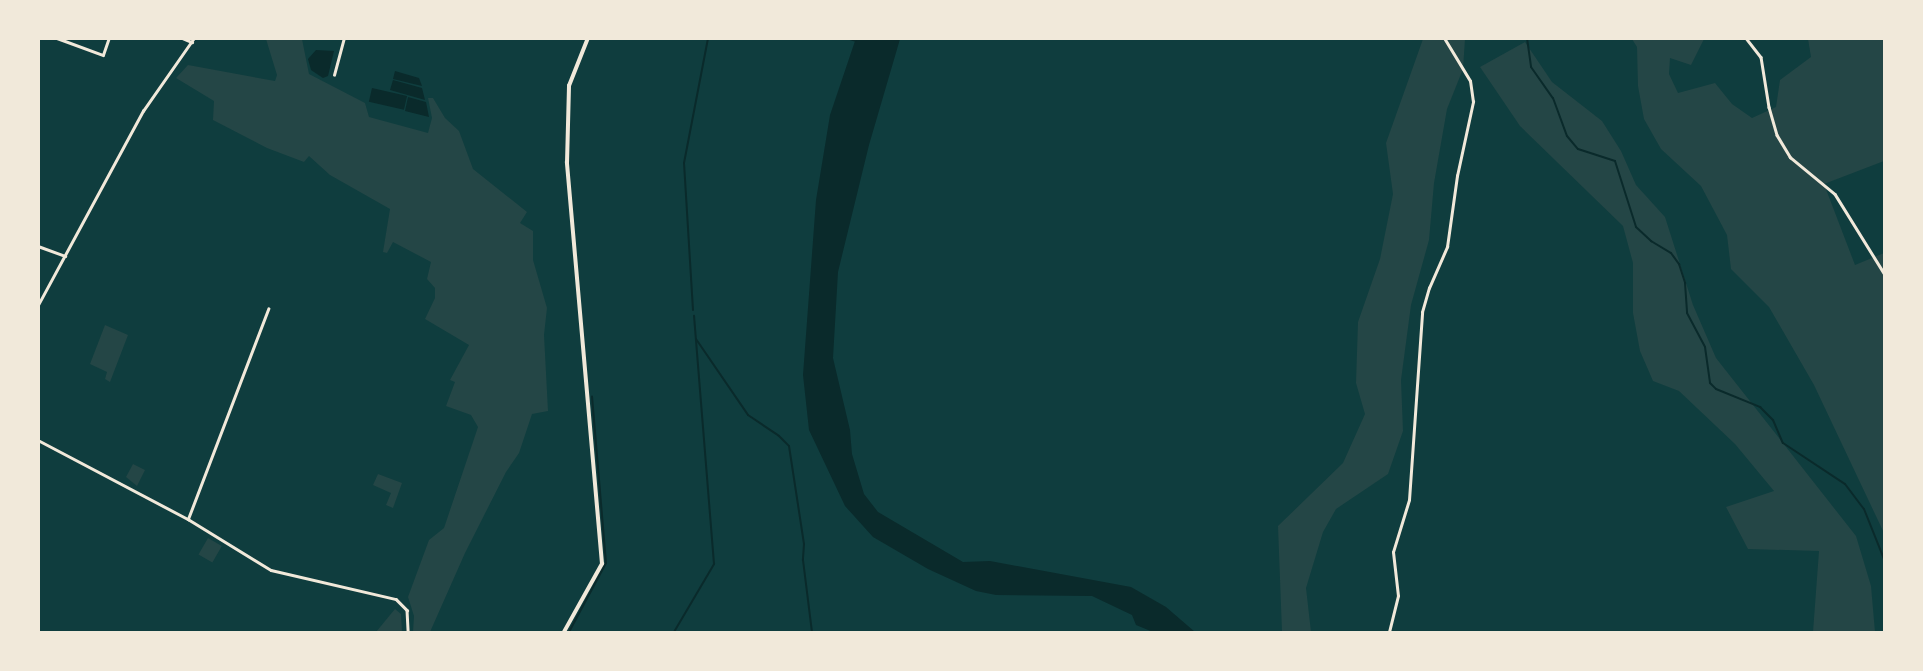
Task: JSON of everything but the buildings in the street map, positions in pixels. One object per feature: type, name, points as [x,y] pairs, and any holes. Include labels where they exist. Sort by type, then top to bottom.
[{"type":"street","points":[[57,38],[103,55],[109,38]]},
{"type":"street","points":[[38,305],[143,111],[194,40],[182,38]]},
{"type":"street","points":[[334,75],[344,38]]},
{"type":"street","points":[[564,632],[602,564],[567,163],[569,86],[588,38]]},
{"type":"street","points":[[1390,632],[1398,596],[1393,552],[1406,516],[1412,473],[1422,312],[1447,247],[1457,176],[1473,102],[1470,81],[1444,38]]},
{"type":"street","points":[[1746,38],[1761,57],[1769,107],[1777,135],[1790,157],[1835,194],[1885,273]]},
{"type":"street","points":[[38,246],[65,256]]},
{"type":"street","points":[[188,520],[268,309]]},
{"type":"street","points":[[38,440],[188,520],[271,570],[397,599],[407,610],[408,632]]},
{"type":"shaded area","points":[[856,38],[900,39],[869,145],[838,272],[833,358],[850,430],[852,454],[864,494],[878,512],[963,562],[990,561],[1131,587],[1166,607],[1195,632],[1153,632],[1136,625],[1132,615],[1092,596],[996,595],[976,591],[928,569],[873,537],[845,506],[809,430],[803,375],[816,200],[830,115]]},
{"type":"shaded area","points":[[266,39],[302,39],[309,74],[365,103],[369,117],[428,133],[432,118],[428,98],[433,98],[445,118],[459,131],[473,169],[527,212],[520,223],[533,231],[533,260],[547,308],[544,335],[548,411],[532,414],[519,453],[506,472],[465,553],[430,632],[413,632],[414,616],[408,597],[429,540],[444,528],[478,427],[471,415],[446,406],[455,382],[450,380],[469,345],[425,319],[435,298],[435,288],[427,279],[431,262],[393,242],[387,253],[383,252],[390,209],[330,175],[309,156],[304,162],[267,148],[213,120],[214,101],[176,78],[188,65],[275,81],[277,75]]},
{"type":"shaded area","points":[[1423,39],[1465,39],[1463,69],[1447,109],[1434,183],[1429,240],[1411,305],[1401,380],[1403,431],[1388,474],[1336,509],[1323,532],[1306,588],[1311,632],[1282,632],[1278,526],[1343,463],[1365,414],[1356,383],[1358,322],[1380,259],[1393,194],[1386,143]]},
{"type":"shaded area","points":[[1632,39],[1704,39],[1691,65],[1670,58],[1669,74],[1678,93],[1715,83],[1732,104],[1752,118],[1776,107],[1780,80],[1811,57],[1808,39],[1884,39],[1884,161],[1824,184],[1855,265],[1884,253],[1884,533],[1814,385],[1769,307],[1731,269],[1727,235],[1701,186],[1661,149],[1644,119],[1638,86],[1637,47]]},
{"type":"shaded area","points":[[1525,42],[1552,82],[1602,121],[1621,151],[1636,185],[1665,217],[1693,305],[1716,358],[1856,536],[1871,586],[1875,632],[1813,632],[1819,551],[1748,549],[1726,507],[1774,491],[1735,444],[1679,391],[1653,381],[1640,351],[1633,313],[1633,263],[1623,226],[1520,126],[1480,67]]},
{"type":"shaded area","points":[[316,50],[334,51],[328,76],[323,78],[311,70],[308,59]]},
{"type":"shaded area","points":[[395,71],[419,78],[422,86],[393,79]]},
{"type":"shaded area","points":[[393,80],[422,88],[425,100],[390,90]]},
{"type":"shaded area","points":[[372,88],[407,96],[404,110],[369,102]]},
{"type":"shaded area","points":[[408,97],[426,102],[429,117],[405,111]]},
{"type":"shaded area","points":[[105,325],[128,335],[110,382],[105,379],[107,372],[90,364]]},
{"type":"shaded area","points":[[133,464],[145,470],[137,486],[126,477]]},
{"type":"shaded area","points":[[378,474],[402,483],[393,508],[386,505],[391,493],[373,485]]},
{"type":"shaded area","points":[[208,538],[222,546],[212,562],[199,554]]},
{"type":"shaded area","points":[[395,609],[401,614],[402,632],[376,632]]},
{"type":"waterway","points":[[693,310],[684,163],[708,38]]},
{"type":"waterway","points":[[847,38],[856,41]]},
{"type":"waterway","points":[[1527,38],[1531,67],[1553,98],[1567,136],[1578,149],[1615,161],[1636,227],[1651,241],[1671,253],[1679,264],[1685,283],[1687,313],[1705,347],[1710,383],[1716,389],[1760,407],[1773,420],[1783,443],[1845,484],[1864,509],[1884,559]]},
{"type":"waterway","points":[[674,632],[714,564],[694,316]]},
{"type":"waterway","points":[[696,339],[748,415],[789,446],[804,544],[803,560],[812,632]]},
{"type":"waterway","points":[[569,632],[606,563],[592,397]]}]
